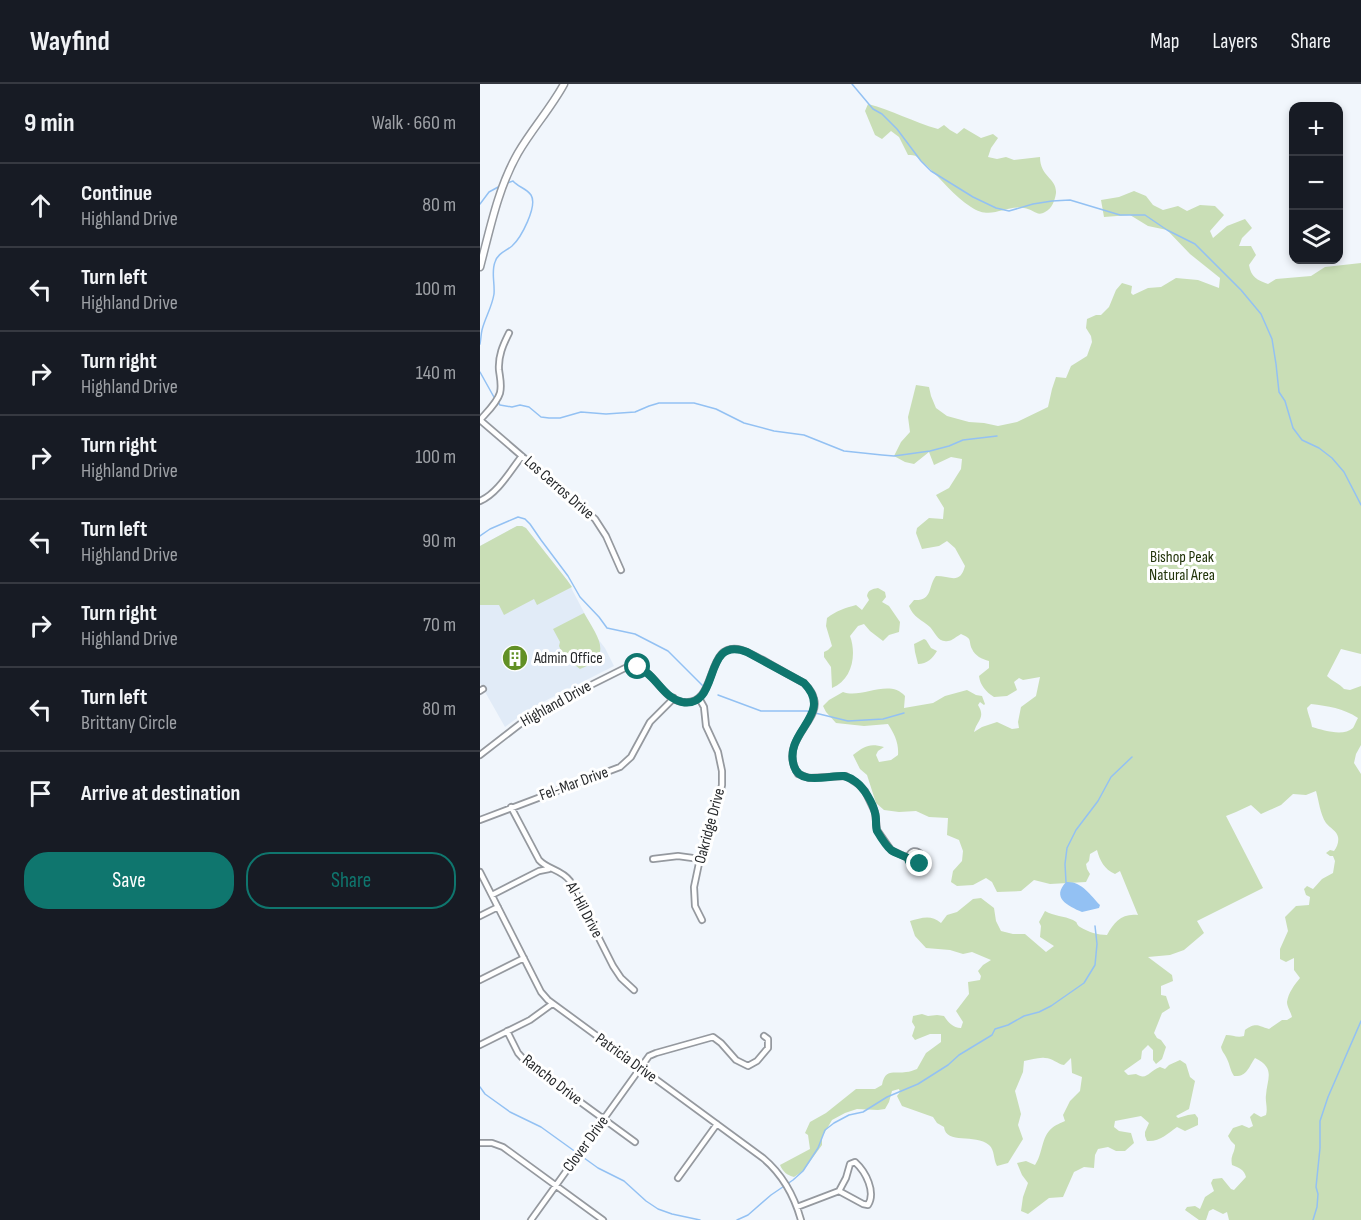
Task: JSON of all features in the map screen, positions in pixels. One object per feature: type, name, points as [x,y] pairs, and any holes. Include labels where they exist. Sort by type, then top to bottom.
[{"type":"street","points":[[480,267],[496,208],[510,169],[564,84]]},
{"type":"street","points":[[480,420],[500,394],[499,360],[503,344],[509,333]]},
{"type":"street","name":"Los Cerros Drive","points":[[480,420],[598,523],[621,570]]},
{"type":"street","points":[[480,501],[495,490],[522,456]]},
{"type":"street","points":[[674,698],[686,702],[699,698],[706,692],[719,657],[732,649],[747,652],[804,683],[814,698],[815,704],[811,716],[793,747],[795,770],[802,776],[817,778],[846,776],[858,783],[865,791],[875,812],[877,830],[891,850],[908,858]]},
{"type":"street","name":"Highland Drive","points":[[480,755],[533,714],[627,666],[643,669],[674,698]]},
{"type":"street","name":"Fel-Mar Drive","points":[[480,820],[624,764],[631,757],[650,722],[674,698]]},
{"type":"street","name":"Oakridge Drive","points":[[699,698],[704,707],[706,726],[718,752],[722,771],[722,785],[712,828],[700,859],[694,887],[694,900],[702,920]]},
{"type":"street","name":"Al-Hil Drive","points":[[511,807],[539,860],[545,866],[566,875],[613,966],[621,978],[634,990]]},
{"type":"street","points":[[653,859],[678,856],[700,859]]},
{"type":"street","points":[[492,895],[539,871],[553,869]]},
{"type":"street","name":"Patricia Drive","points":[[480,872],[541,992],[552,1004],[768,1162],[792,1194],[801,1220]]},
{"type":"street","points":[[480,916],[498,907]]},
{"type":"street","points":[[480,980],[524,958]]},
{"type":"street","points":[[480,1045],[538,1015],[552,1004]]},
{"type":"street","name":"Rancho Drive","points":[[507,1031],[526,1063],[635,1142]]},
{"type":"street","name":"Clover Drive","points":[[531,1220],[649,1056],[713,1037],[735,1060],[747,1066],[757,1061],[768,1048],[768,1038],[764,1036]]},
{"type":"street","points":[[678,1178],[717,1124]]},
{"type":"street","points":[[480,1143],[498,1144],[603,1220]]},
{"type":"street","points":[[797,1207],[838,1191],[846,1178],[850,1164],[855,1162],[867,1179],[872,1196],[868,1205],[838,1191]]},
{"type":"shaded area","points":[[517,526],[526,529],[567,580],[614,666],[531,708],[505,727],[480,683],[480,546]]},
{"type":"green space","points":[[868,104],[938,129],[944,125],[957,134],[964,128],[981,138],[993,134],[998,138],[988,157],[997,159],[1006,157],[1014,160],[1040,157],[1043,169],[1056,188],[1053,204],[1050,209],[1040,214],[1017,208],[991,213],[978,211],[959,198],[918,158],[908,155],[899,137],[891,131],[882,139],[875,135],[865,111]]},
{"type":"green space","name":"Bishop Peak Natural Area","points":[[1134,191],[1146,196],[1153,205],[1163,210],[1178,206],[1187,211],[1200,205],[1215,206],[1224,215],[1210,231],[1213,238],[1227,226],[1245,219],[1252,228],[1242,238],[1239,246],[1251,246],[1256,255],[1249,265],[1251,272],[1268,284],[1276,279],[1311,276],[1325,267],[1361,263],[1361,654],[1341,649],[1327,676],[1344,689],[1350,690],[1361,686],[1361,745],[1354,763],[1361,774],[1361,1220],[1229,1220],[1227,1212],[1223,1214],[1213,1209],[1209,1211],[1206,1220],[1199,1220],[1185,1210],[1187,1207],[1195,1206],[1200,1209],[1205,1197],[1214,1191],[1211,1183],[1213,1179],[1222,1178],[1234,1190],[1246,1177],[1243,1170],[1232,1165],[1235,1145],[1228,1136],[1233,1128],[1242,1125],[1249,1128],[1253,1126],[1250,1117],[1254,1113],[1261,1117],[1266,1115],[1269,1074],[1266,1066],[1255,1058],[1245,1073],[1234,1076],[1221,1047],[1226,1035],[1244,1036],[1245,1030],[1252,1026],[1257,1025],[1269,1029],[1282,1020],[1292,1017],[1287,1004],[1288,999],[1300,978],[1294,970],[1294,958],[1286,962],[1280,959],[1280,949],[1288,931],[1285,917],[1296,906],[1309,905],[1310,897],[1306,895],[1304,889],[1307,886],[1313,889],[1322,879],[1333,873],[1335,861],[1333,856],[1326,853],[1330,850],[1334,851],[1338,841],[1336,833],[1324,819],[1316,791],[1306,795],[1293,794],[1281,805],[1261,814],[1251,805],[1226,816],[1263,888],[1197,921],[1204,933],[1184,950],[1170,955],[1148,957],[1172,975],[1173,981],[1161,986],[1161,995],[1166,996],[1170,1008],[1162,1013],[1154,1033],[1166,1047],[1162,1059],[1156,1064],[1153,1060],[1153,1050],[1148,1045],[1142,1051],[1141,1059],[1124,1071],[1128,1075],[1143,1076],[1160,1067],[1165,1069],[1180,1060],[1186,1064],[1190,1077],[1195,1081],[1189,1109],[1176,1116],[1178,1118],[1195,1114],[1198,1118],[1198,1125],[1185,1131],[1177,1127],[1160,1139],[1147,1141],[1145,1132],[1149,1123],[1141,1116],[1115,1121],[1114,1127],[1119,1131],[1131,1133],[1134,1143],[1125,1151],[1116,1151],[1108,1147],[1098,1149],[1094,1168],[1084,1167],[1074,1172],[1063,1197],[1049,1198],[1028,1214],[1021,1211],[1028,1183],[1017,1163],[1026,1161],[1035,1165],[1048,1132],[1065,1121],[1063,1115],[1070,1101],[1080,1091],[1082,1077],[1072,1073],[1071,1058],[1064,1065],[1050,1059],[1040,1058],[1024,1061],[1023,1072],[1015,1091],[1021,1114],[1018,1125],[1023,1139],[1008,1163],[997,1166],[989,1145],[976,1140],[950,1136],[933,1117],[902,1106],[897,1096],[899,1089],[892,1091],[885,1109],[857,1109],[832,1120],[822,1137],[822,1145],[803,1171],[794,1177],[782,1170],[780,1165],[810,1149],[808,1135],[805,1133],[810,1122],[826,1113],[856,1089],[875,1089],[882,1085],[888,1074],[917,1069],[926,1053],[941,1042],[941,1034],[930,1034],[915,1040],[912,1036],[915,1027],[912,1022],[913,1016],[922,1014],[944,1016],[953,1026],[961,1028],[963,1022],[956,1011],[969,994],[968,982],[980,980],[981,976],[978,971],[991,960],[972,952],[963,954],[950,950],[926,948],[915,936],[910,921],[930,918],[941,923],[947,915],[957,912],[973,899],[981,898],[994,908],[996,921],[1001,931],[1025,934],[1046,952],[1054,946],[1040,937],[1039,922],[1045,911],[1073,920],[1090,932],[1104,935],[1107,935],[1116,922],[1123,917],[1138,915],[1120,871],[1115,874],[1108,870],[1097,850],[1090,854],[1086,864],[1090,874],[1086,882],[1050,884],[1034,880],[1021,891],[997,892],[992,882],[986,878],[973,885],[957,886],[951,882],[953,871],[962,861],[963,851],[959,840],[947,835],[948,818],[929,817],[916,811],[884,810],[876,803],[867,775],[860,769],[853,755],[864,747],[875,745],[884,747],[876,755],[879,762],[891,760],[898,755],[897,742],[888,724],[864,726],[836,723],[823,706],[843,692],[858,693],[883,689],[899,691],[905,696],[904,708],[933,703],[945,696],[967,690],[982,696],[985,704],[980,702],[978,705],[981,716],[974,732],[997,722],[1012,729],[1019,728],[1021,707],[1036,696],[1040,677],[1023,680],[1019,678],[1014,682],[1017,690],[1007,696],[994,697],[984,688],[979,676],[989,668],[989,661],[975,654],[969,639],[961,634],[950,641],[942,640],[915,616],[909,606],[914,600],[920,600],[927,595],[936,576],[958,578],[963,572],[965,566],[955,548],[947,541],[939,546],[922,549],[916,533],[917,528],[929,518],[943,519],[944,508],[936,495],[949,488],[961,469],[962,459],[951,457],[934,465],[929,452],[914,464],[894,456],[901,442],[910,432],[908,417],[916,385],[929,387],[936,408],[947,416],[998,426],[1017,422],[1048,407],[1056,377],[1066,378],[1071,366],[1087,356],[1092,342],[1086,328],[1087,319],[1101,315],[1109,307],[1116,290],[1122,283],[1132,286],[1133,295],[1148,288],[1161,287],[1176,278],[1198,280],[1219,288],[1220,278],[1190,254],[1167,230],[1148,226],[1130,215],[1104,217],[1101,200],[1119,197]],"holes":[[[1311,704],[1341,710],[1358,718],[1353,728],[1344,732],[1312,727],[1307,708]]]},
{"type":"green space","points":[[517,526],[526,528],[572,587],[537,605],[534,599],[504,615],[499,605],[480,605],[480,546]]},
{"type":"green space","points":[[878,588],[885,592],[886,597],[882,602],[889,606],[900,622],[899,632],[889,635],[883,641],[864,624],[858,626],[850,636],[853,651],[851,666],[844,679],[832,688],[831,667],[824,657],[824,652],[832,646],[826,626],[827,618],[856,605],[862,610],[869,600],[868,592]]},
{"type":"green space","points":[[584,613],[598,637],[600,652],[591,664],[580,669],[571,662],[567,664],[553,629]]},
{"type":"green space","points":[[924,639],[931,648],[937,651],[929,660],[918,664],[914,644]]},
{"type":"water","points":[[1066,882],[1072,882],[1085,889],[1100,905],[1099,908],[1082,912],[1063,901],[1060,893]]},
{"type":"waterway","points":[[852,84],[873,109],[882,114],[897,129],[931,171],[973,197],[996,208],[1009,211],[1033,204],[1070,200],[1120,215],[1145,215],[1167,230],[1195,244],[1241,290],[1261,314],[1272,339],[1279,392],[1285,401],[1293,428],[1302,440],[1319,448],[1332,458],[1344,472],[1361,505]]},
{"type":"waterway","points":[[480,344],[482,330],[494,294],[495,262],[498,256],[512,246],[520,236],[528,222],[532,206],[533,200],[529,193],[513,181],[507,183]]},
{"type":"waterway","points":[[480,204],[489,192],[500,186]]},
{"type":"waterway","points":[[480,372],[495,399]]},
{"type":"waterway","points":[[498,402],[500,405],[512,407],[520,405],[529,407],[541,417],[549,418],[560,418],[581,412],[606,414],[635,412],[659,403],[694,403],[716,409],[744,423],[774,431],[804,435],[844,451],[894,456],[930,451],[963,440],[997,436]]},
{"type":"waterway","points":[[480,536],[518,517],[525,519],[568,576],[580,597],[607,628],[635,634],[668,651],[703,686]]},
{"type":"waterway","points":[[718,695],[761,711],[807,711],[848,721],[883,719],[904,713]]},
{"type":"waterway","points":[[1066,882],[1067,848],[1076,830],[1098,801],[1111,777],[1132,757]]},
{"type":"waterway","points":[[737,1220],[748,1215],[803,1171],[818,1148],[825,1130],[834,1123],[849,1115],[863,1112],[887,1097],[918,1084],[992,1035],[995,1029],[1051,1006],[1084,983],[1095,965],[1097,944],[1095,926]]},
{"type":"waterway","points":[[1313,1220],[1318,1194],[1316,1187],[1320,1121],[1361,1021]]},
{"type":"waterway","points":[[480,1087],[485,1094],[510,1112],[541,1127],[598,1168],[624,1181],[658,1209],[700,1220]]},
{"type":"place","name":"Admin Office","points":[[515,658]]},
{"type":"route","points":[[638,667],[674,698],[686,702],[695,700],[706,692],[717,660],[721,654],[732,649],[747,652],[804,683],[814,698],[815,704],[811,716],[793,747],[795,770],[802,776],[817,778],[846,776],[858,783],[865,791],[875,812],[877,830],[891,850],[908,858],[912,864],[920,864]]}]
